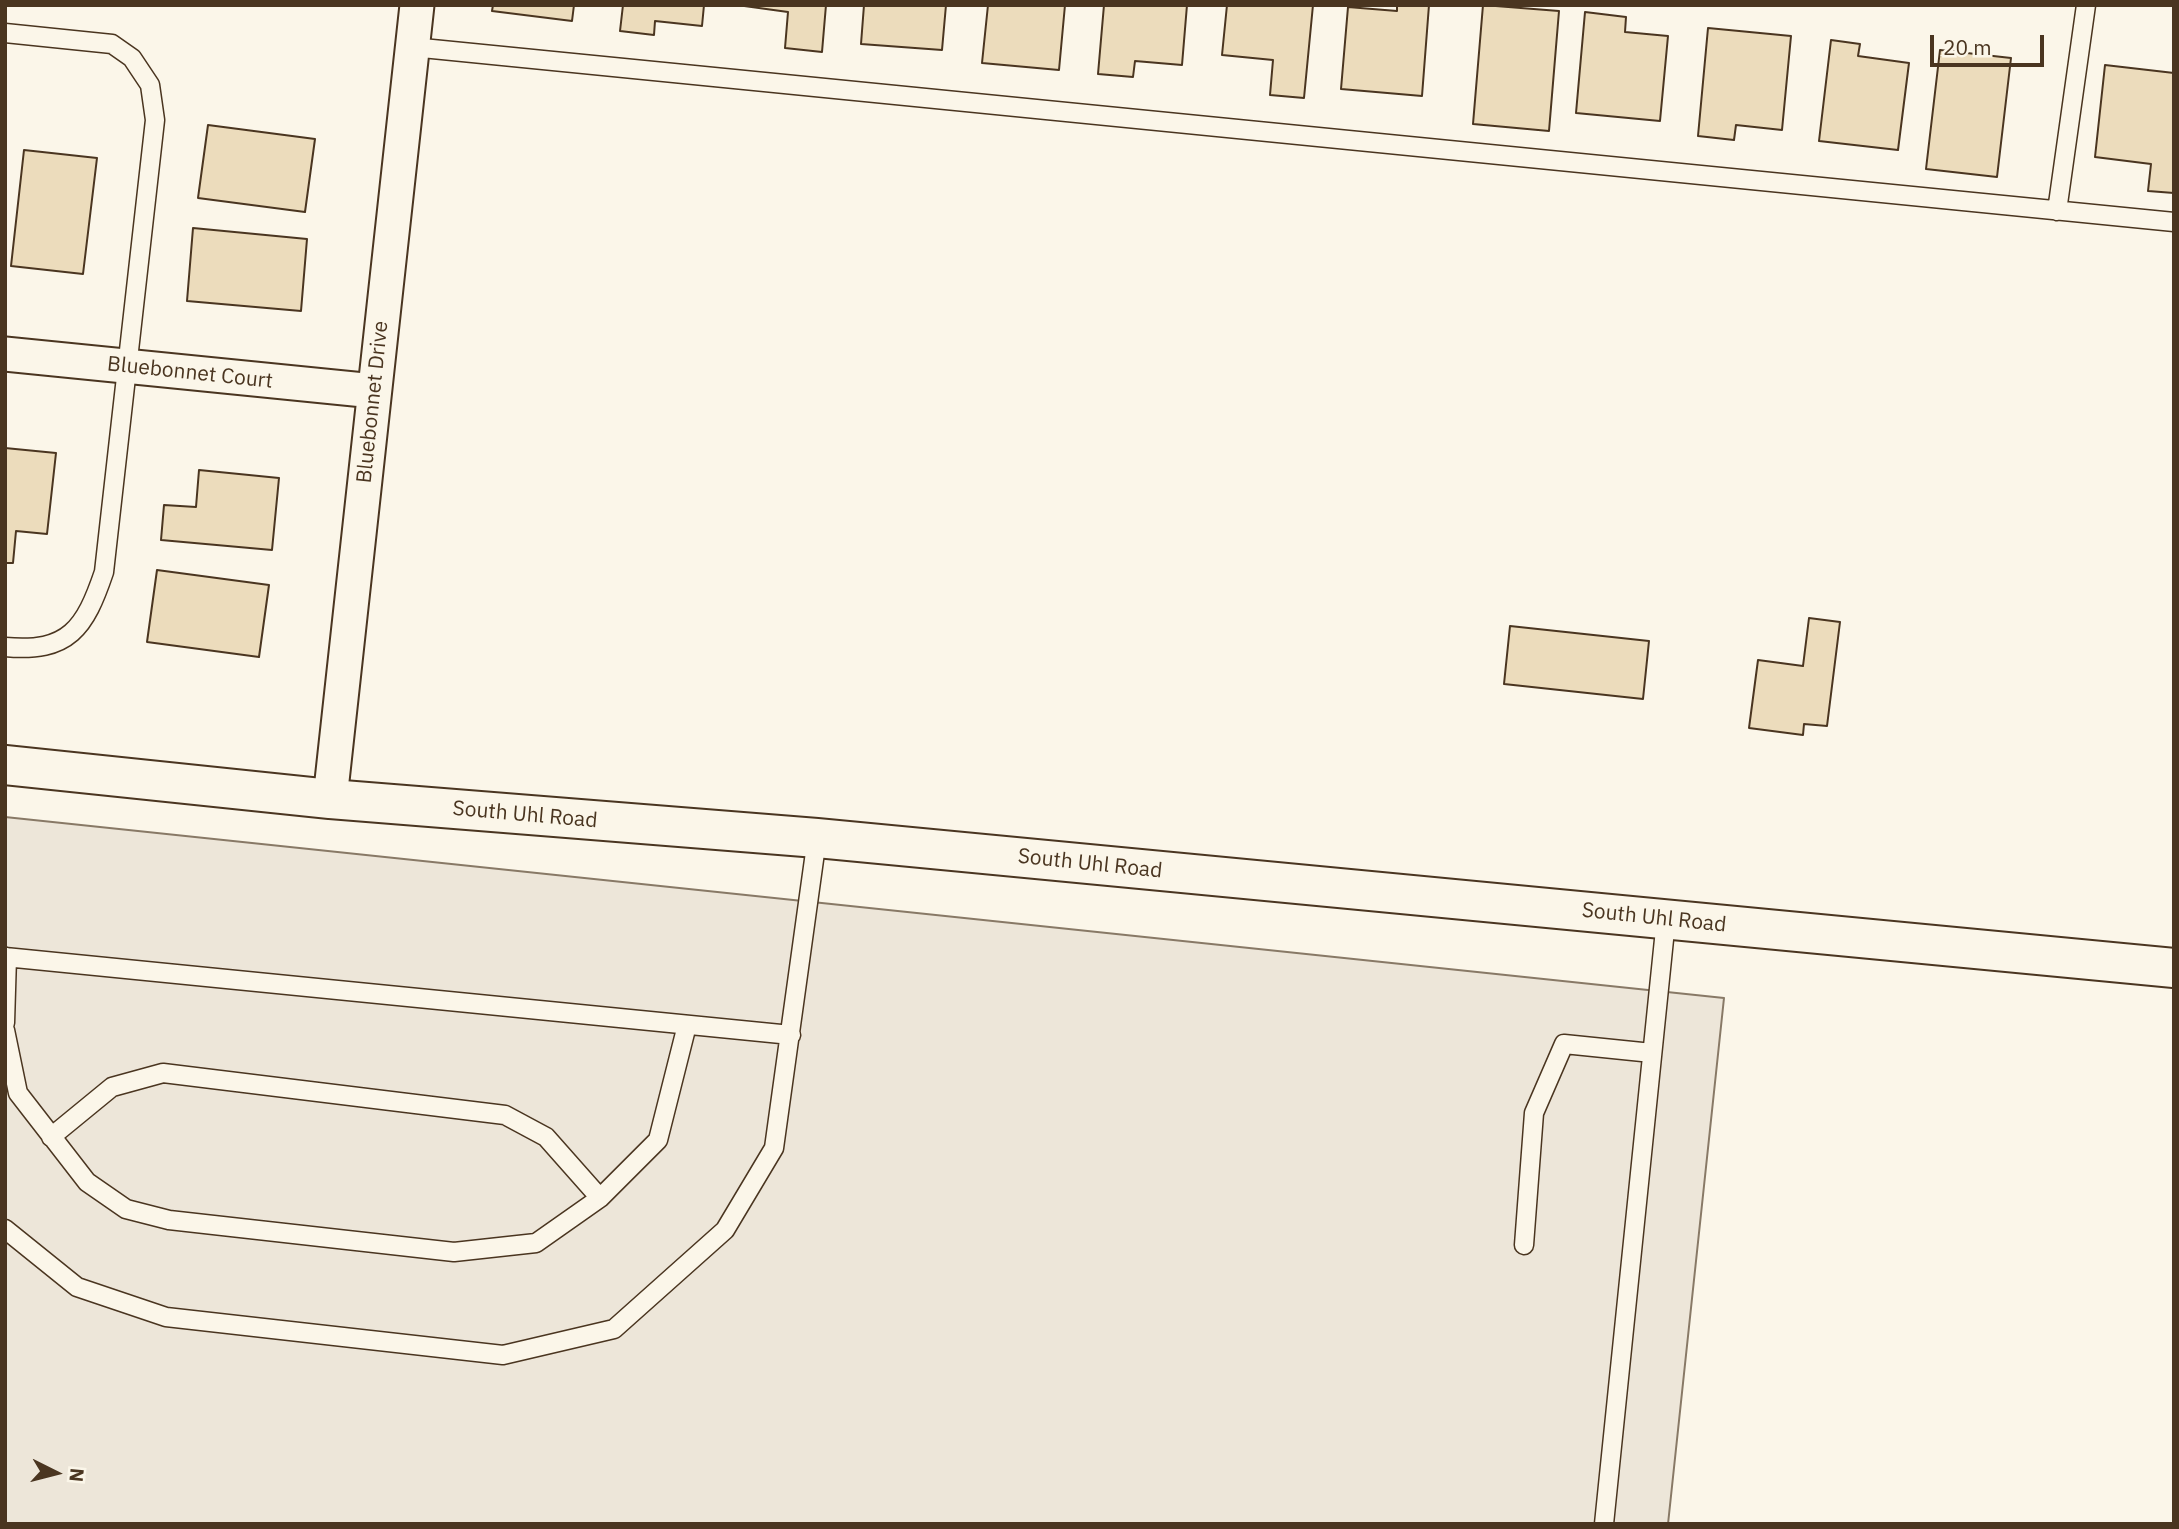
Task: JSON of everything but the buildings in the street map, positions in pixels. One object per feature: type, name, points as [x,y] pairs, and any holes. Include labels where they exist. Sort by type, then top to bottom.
[{"type":"main road","name":"South Uhl Road","points":[[5,765],[330,799],[817,838],[2174,968]]},
{"type":"street","name":"Bluebonnet Drive","points":[[330,799],[417,5]]},
{"type":"street","name":"Bluebonnet Court","points":[[5,354],[374,391]]},
{"type":"lane","points":[[2057,211],[2086,5]]},
{"type":"lane","points":[[5,33],[112,44],[132,58],[150,85],[155,120],[104,572],[93,604],[81,625],[62,641],[33,650],[5,647]]},
{"type":"lane","points":[[412,47],[2174,222]]},
{"type":"lane","points":[[5,1229],[77,1287],[166,1317],[503,1355],[614,1329],[724,1230],[774,1148],[817,838]]},
{"type":"lane","points":[[1604,1524],[1666,920]]},
{"type":"lane","points":[[5,1023],[6,957],[791,1035]]},
{"type":"lane","points":[[5,1030],[18,1093],[87,1182],[125,1209],[169,1220],[454,1252],[537,1243],[600,1198],[658,1140],[687,1025]]},
{"type":"lane","points":[[1524,1245],[1534,1113],[1564,1044],[1652,1053]]},
{"type":"lane","points":[[51,1137],[112,1087],[163,1073],[505,1115],[546,1137],[600,1198]]},
{"type":"shaded area","points":[[5,817],[1724,998],[1668,1524],[5,1524]]}]
